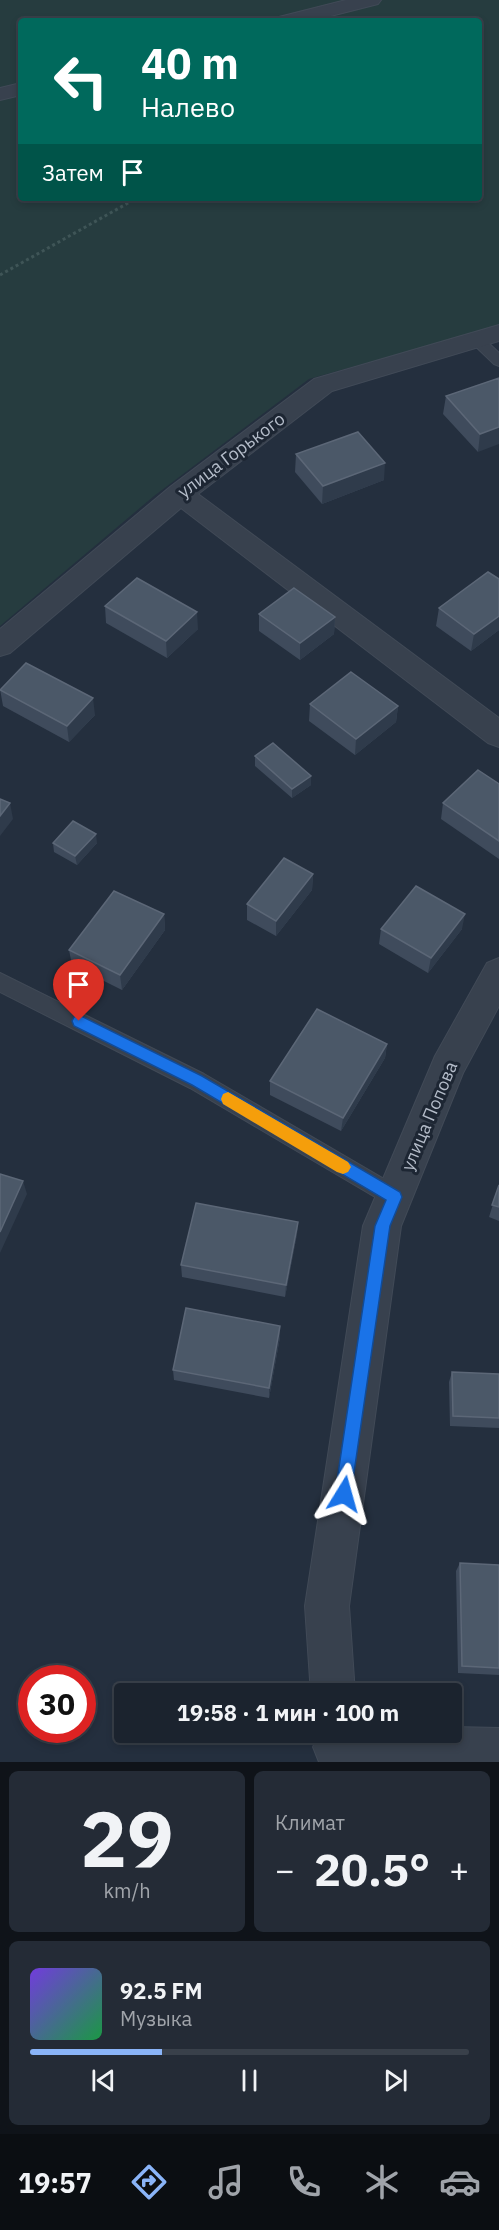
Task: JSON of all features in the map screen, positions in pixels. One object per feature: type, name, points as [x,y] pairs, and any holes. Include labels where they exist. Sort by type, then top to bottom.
[{"type":"street","points":[[298,18],[371,0]]},
{"type":"street","points":[[0,94],[18,90]]},
{"type":"street","name":"улица Горького","points":[[0,645],[180,494],[323,385],[487,336]]},
{"type":"street","points":[[180,494],[499,735]]},
{"type":"street","name":"улица Попова","points":[[332,1683],[327,1606],[382,1226],[448,1067],[499,974]]},
{"type":"street","points":[[336,1747],[499,1751]]},
{"type":"lane","points":[[487,336],[499,361]]},
{"type":"lane","points":[[0,982],[197,1081],[395,1197]]},
{"type":"path","points":[[0,275],[132,201]]},
{"type":"green space","points":[[0,0],[499,0],[499,326],[309,379],[154,496],[0,626]]},
{"type":"building","points":[[499,378],[499,427],[480,434],[446,396]]},
{"type":"building","points":[[358,432],[385,463],[323,486],[296,454]]},
{"type":"building","points":[[488,572],[499,579],[499,616],[474,634],[439,608]]},
{"type":"building","points":[[137,578],[197,612],[166,641],[105,606]]},
{"type":"building","points":[[294,588],[335,617],[300,643],[259,614]]},
{"type":"building","points":[[26,663],[93,698],[67,726],[0,690]]},
{"type":"building","points":[[351,672],[398,706],[356,739],[310,704]]},
{"type":"building","points":[[273,743],[311,776],[292,789],[255,756]]},
{"type":"building","points":[[478,770],[499,784],[499,841],[443,803]]},
{"type":"building","points":[[0,799],[10,803],[0,816]]},
{"type":"building","points":[[73,821],[96,834],[75,856],[53,843]]},
{"type":"building","points":[[284,858],[313,874],[276,921],[247,904]]},
{"type":"building","points":[[416,886],[465,914],[431,958],[381,929]]},
{"type":"building","points":[[114,891],[164,914],[120,975],[69,950]]},
{"type":"building","points":[[317,1009],[387,1044],[343,1118],[270,1081]]},
{"type":"building","points":[[0,1174],[23,1181],[0,1232]]},
{"type":"building","points":[[499,1185],[499,1207],[492,1205]]},
{"type":"building","points":[[196,1203],[298,1222],[286,1285],[181,1265]]},
{"type":"building","points":[[186,1308],[280,1326],[269,1388],[173,1370]]},
{"type":"building","points":[[452,1372],[499,1374],[499,1418],[453,1416]]},
{"type":"building","points":[[460,1563],[499,1565],[499,1668],[462,1666]]},
{"type":"slow traffic","points":[[228,1099],[343,1167]]},
{"type":"route","points":[[79,1021],[197,1081],[395,1197],[382,1226],[344,1494]]}]
